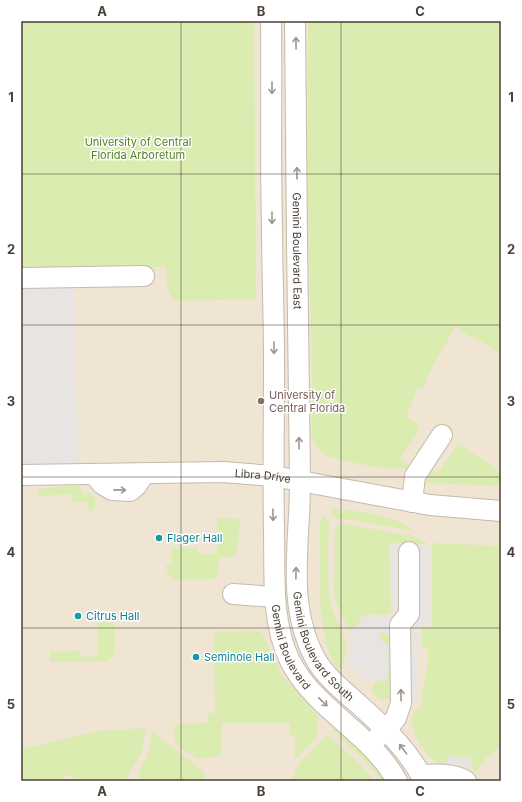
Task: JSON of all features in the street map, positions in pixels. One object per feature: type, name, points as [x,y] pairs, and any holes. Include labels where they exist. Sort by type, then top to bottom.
[{"type":"street","points":[[271,21],[274,308],[273,476]]},
{"type":"street","name":"Gemini Boulevard East","points":[[295,21],[300,482]]},
{"type":"street","points":[[21,278],[144,276]]},
{"type":"street","points":[[412,502],[415,476],[442,435]]},
{"type":"street","name":"Libra Drive","points":[[21,475],[223,472],[273,476],[430,505],[501,511]]},
{"type":"street","name":"Gemini Boulevard","points":[[273,476],[275,597],[276,613],[281,637],[291,661],[304,682],[319,699],[369,744],[382,758],[397,781]]},
{"type":"street","name":"Gemini Boulevard South","points":[[300,482],[296,587],[300,617],[305,634],[315,658],[328,676],[400,745],[422,778]]},
{"type":"street","points":[[369,744],[386,730],[396,718],[401,703],[400,625],[409,614],[409,552]]},
{"type":"street","points":[[233,594],[275,597]]},
{"type":"street","points":[[422,778],[436,774],[459,776],[466,781]]},
{"type":"shaded area","name":"University of Central Florida","points":[[21,21],[501,21],[501,781],[21,781]]},
{"type":"shaded area","points":[[74,282],[78,463],[21,464],[21,284]]},
{"type":"shaded area","points":[[391,543],[429,546],[429,624],[419,625],[417,697],[405,710],[391,636],[386,633],[380,633],[379,636],[379,639],[389,647],[388,678],[385,682],[358,677],[361,669],[359,665],[349,674],[350,632],[359,624],[362,617],[393,616]]},
{"type":"shaded area","points":[[448,756],[470,758],[468,772],[480,781],[451,781],[448,770]]},
{"type":"green space","name":"University of Central Florida Arboretum","points":[[21,21],[254,21],[256,299],[179,301],[174,299],[169,292],[166,267],[21,274]]},
{"type":"green space","points":[[308,21],[501,21],[501,354],[455,327],[429,373],[424,388],[418,387],[406,417],[419,424],[416,435],[400,458],[409,466],[407,470],[400,467],[394,469],[375,467],[323,455],[312,439],[308,209]]},
{"type":"green space","points":[[458,444],[493,466],[493,468],[501,473],[501,486],[429,483],[424,478],[430,468],[438,473]]},
{"type":"green space","points":[[79,486],[82,494],[89,492],[96,500],[94,510],[88,511],[87,501],[72,502],[71,494],[38,496],[38,489]]},
{"type":"green space","points":[[333,508],[338,509],[342,514],[347,510],[382,516],[399,522],[414,531],[346,519],[337,519],[330,510]]},
{"type":"green space","points":[[323,515],[330,524],[328,564],[331,606],[342,631],[346,650],[343,663],[339,670],[331,657],[322,621],[320,599],[320,522]]},
{"type":"green space","points":[[217,518],[240,519],[238,545],[235,554],[232,557],[220,558],[217,578],[175,580],[168,574],[166,567],[166,565],[172,565],[171,548],[198,548],[198,554],[217,554]]},
{"type":"green space","points":[[344,524],[413,536],[427,543],[427,545],[412,543],[412,541],[408,540],[407,543],[389,543],[391,613],[378,615],[374,613],[371,615],[361,616],[360,621],[350,631],[334,598],[335,530],[338,526]]},
{"type":"green space","points":[[432,543],[501,546],[501,744],[492,755],[489,754],[475,773],[470,758],[448,756],[448,767],[437,765],[419,742],[413,729],[412,716],[422,705],[422,694],[428,665],[428,647],[421,647],[422,627],[432,627]]},
{"type":"green space","points":[[97,622],[109,622],[115,627],[115,651],[112,656],[106,661],[51,662],[50,652],[80,651],[80,657],[98,656]]},
{"type":"green space","points":[[261,631],[281,674],[318,716],[317,736],[295,760],[295,736],[290,736],[290,723],[222,723],[221,756],[197,759],[175,743],[174,726],[179,724],[208,723],[208,713],[215,713],[214,632]]},
{"type":"green space","points":[[382,632],[391,636],[394,700],[380,700],[371,691],[376,680],[385,682],[379,636]]},
{"type":"green space","points":[[336,726],[360,747],[388,781],[381,781],[371,767],[332,730]]},
{"type":"green space","points":[[146,728],[141,754],[125,781],[79,781],[66,774],[62,781],[21,781],[21,749],[99,731]]},
{"type":"green space","points":[[152,732],[203,771],[207,781],[140,781],[139,773],[148,754]]},
{"type":"green space","points":[[327,735],[361,765],[374,781],[292,781],[299,763]]},
{"type":"place","name":"University of Central Florida","points":[[261,401]]},
{"type":"place","name":"Flager Hall","points":[[159,538]]},
{"type":"place","name":"Citrus Hall","points":[[78,616]]},
{"type":"place","name":"Seminole Hall","points":[[196,657]]}]
